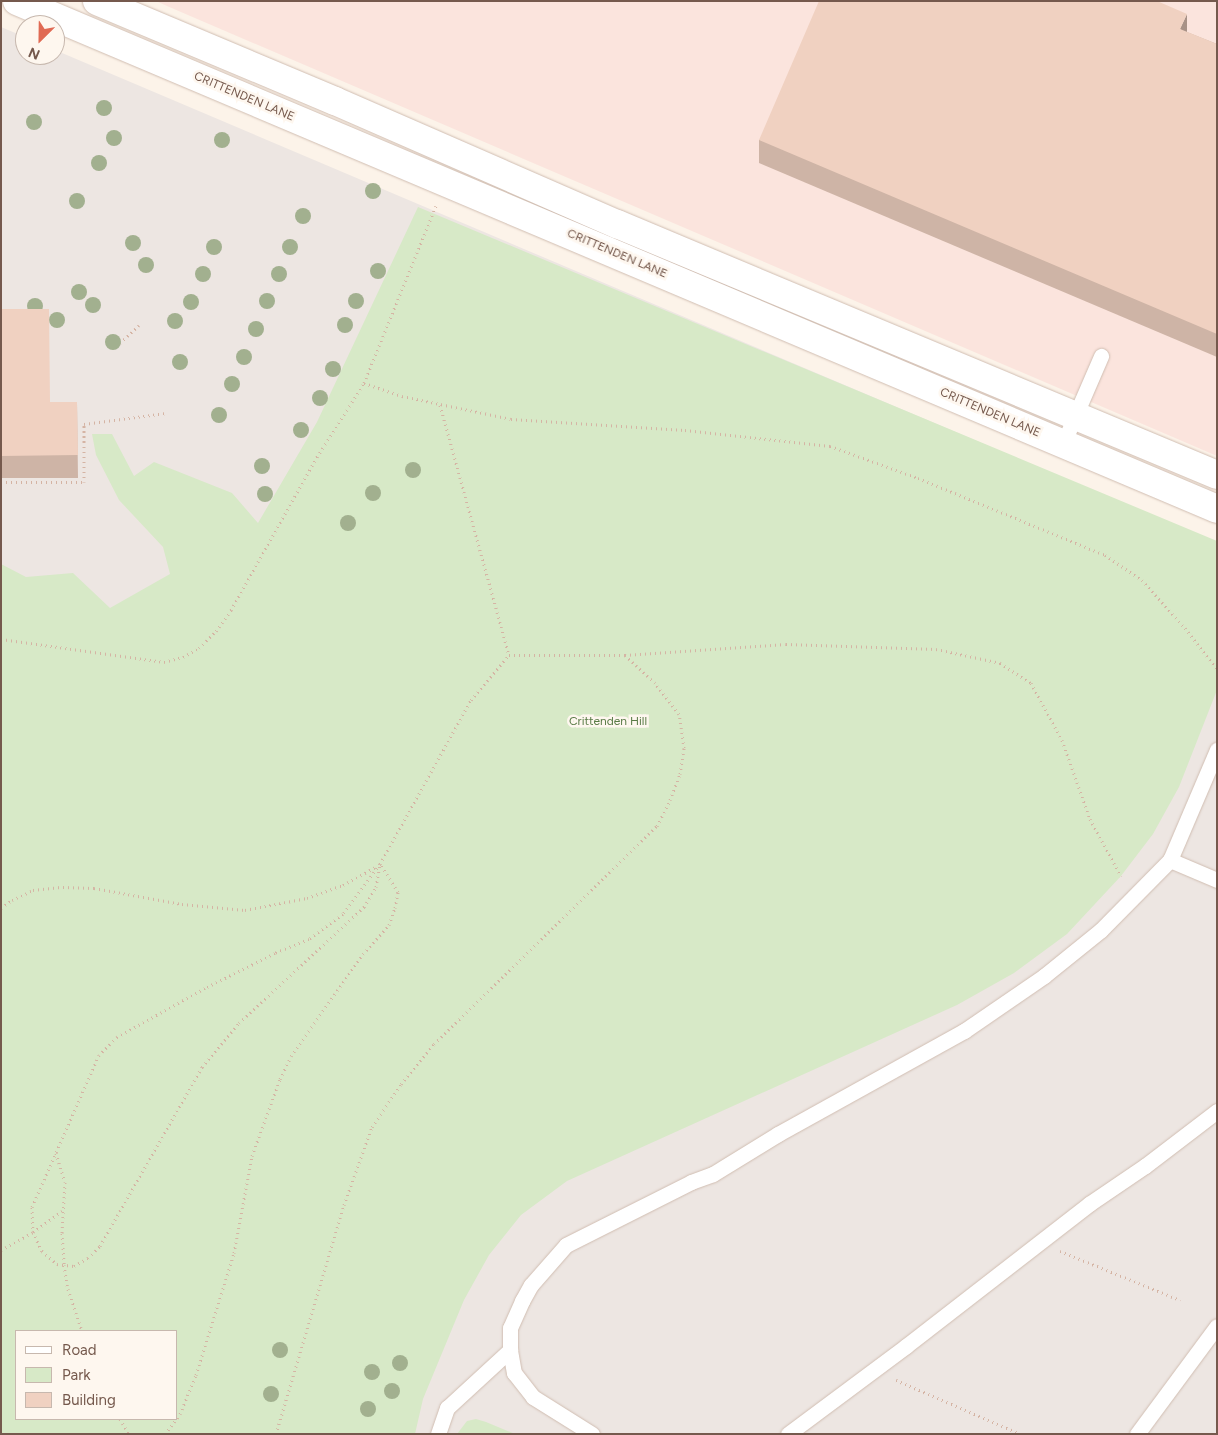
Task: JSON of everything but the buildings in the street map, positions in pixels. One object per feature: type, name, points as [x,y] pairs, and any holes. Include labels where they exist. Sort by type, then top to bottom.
[{"type":"street","name":"CRITTENDEN LANE","points":[[17,1],[1217,509]]},
{"type":"street","points":[[97,1],[334,101],[617,224],[1217,475]]},
{"type":"lane","points":[[1063,444],[1101,356]]},
{"type":"lane","points":[[592,1434],[533,1397],[514,1374],[510,1350],[510,1328],[522,1300],[531,1285],[566,1245],[691,1182],[713,1174],[778,1134],[964,1031],[1044,976],[1101,930],[1170,860],[1217,750]]},
{"type":"lane","points":[[1170,860],[1217,880]]},
{"type":"lane","points":[[788,1434],[906,1346],[1089,1204],[1145,1166],[1217,1111]]},
{"type":"lane","points":[[1137,1434],[1217,1326]]},
{"type":"lane","points":[[438,1434],[446,1408],[510,1350]]},
{"type":"path","points":[[1,638],[164,662],[182,657],[199,648],[216,631],[231,610],[317,457],[364,383],[446,183]]},
{"type":"path","points":[[120,343],[139,325]]},
{"type":"path","points":[[364,383],[402,396],[511,419],[685,430],[830,446],[918,478],[1105,555],[1142,580],[1185,628],[1217,669]]},
{"type":"path","points":[[440,404],[509,655]]},
{"type":"path","points":[[1,482],[84,482],[84,424],[166,413]]},
{"type":"path","points":[[380,864],[376,887],[364,907],[239,1023],[202,1068],[100,1246],[88,1258],[74,1266],[57,1264],[42,1252],[33,1232],[32,1206],[99,1055],[117,1036],[205,988],[275,953],[309,939],[343,914],[380,864],[471,700],[509,655],[625,655],[786,644],[936,649],[1000,662],[1031,683],[1062,740],[1090,819],[1121,876]]},
{"type":"path","points":[[276,1434],[344,1205],[372,1127],[401,1084],[434,1044],[608,877],[657,826],[670,800],[680,774],[684,748],[679,714],[655,683],[625,655]]},
{"type":"path","points":[[1,908],[12,900],[33,890],[63,886],[94,888],[182,904],[245,910],[307,898],[343,885],[380,864]]},
{"type":"path","points":[[178,1417],[196,1375],[234,1253],[252,1156],[280,1079],[291,1056],[363,954],[389,925],[396,908],[398,892],[380,864]]},
{"type":"path","points":[[56,1153],[64,1182],[64,1265],[68,1290],[82,1330]]},
{"type":"path","points":[[1,1250],[33,1232],[63,1210]]},
{"type":"path","points":[[1051,1247],[1180,1300]]},
{"type":"path","points":[[892,1378],[1022,1434]]},
{"type":"path","points":[[121,1420],[129,1434]]},
{"type":"path","points":[[165,1434],[176,1420]]},
{"type":"shaded area","points":[[156,1],[1217,1],[1217,456],[167,6]]},
{"type":"shaded area","name":"Crittenden Hill","points":[[1,27],[15,33],[15,65],[65,65],[65,54],[1217,543],[1217,1434],[1,1434]]},
{"type":"green space","name":"Crittenden Hill","points":[[418,207],[1217,541],[1217,690],[1179,787],[1153,834],[1121,876],[1067,934],[1014,973],[957,1005],[567,1181],[521,1215],[489,1255],[464,1300],[423,1399],[415,1434],[1,1434],[1,564],[26,577],[73,573],[110,608],[170,574],[163,547],[119,500],[96,455],[92,434],[112,434],[134,476],[154,462],[232,493],[258,523],[317,422]]},
{"type":"green space","points":[[476,1419],[515,1434],[457,1434],[467,1421]]}]
